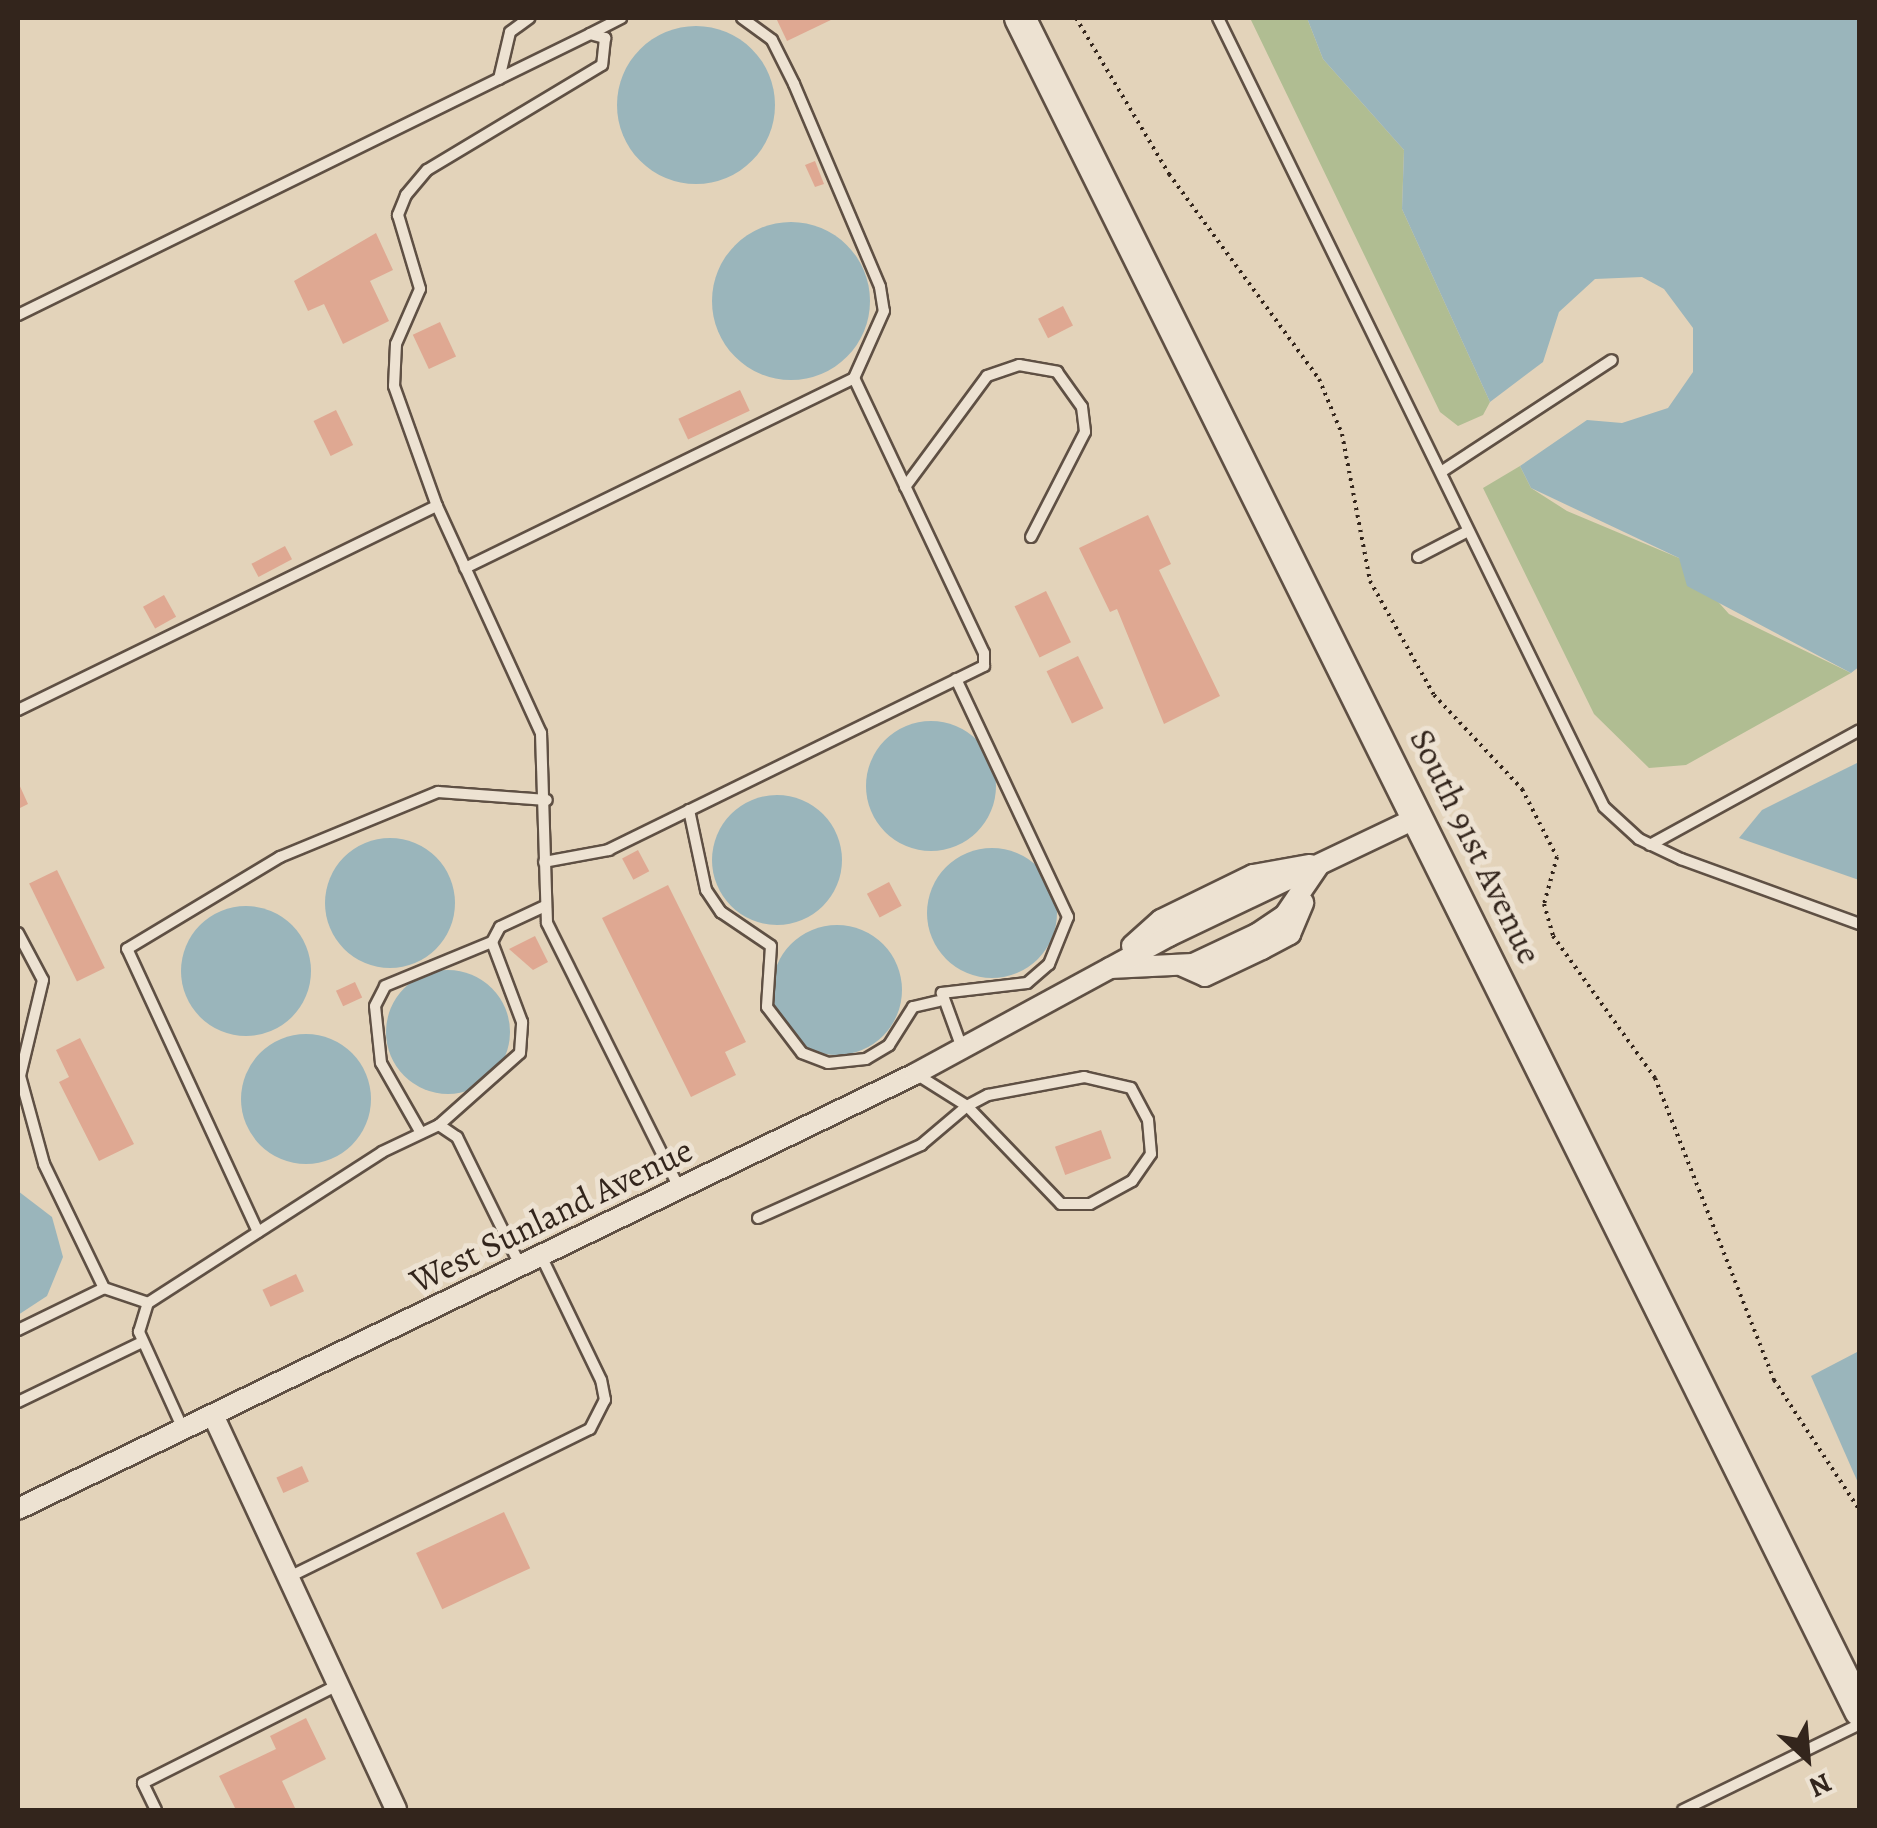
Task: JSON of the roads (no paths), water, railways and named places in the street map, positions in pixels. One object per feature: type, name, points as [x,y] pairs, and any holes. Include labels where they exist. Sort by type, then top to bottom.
[{"type":"main road","name":"South 91st Avenue","points":[[1020,18],[1860,1712]]},
{"type":"street","name":"West Sunland Avenue","points":[[18,1509],[915,1074],[1108,968],[1193,904],[1284,864],[1319,864],[1418,816]]},
{"type":"street","name":"West Sunland Avenue","points":[[1108,968],[1183,966],[1273,925],[1319,864]]},
{"type":"street","points":[[213,1414],[396,1810]]},
{"type":"lane","points":[[499,78],[510,32],[529,18]]},
{"type":"lane","points":[[18,315],[621,18]]},
{"type":"lane","points":[[465,568],[854,378],[884,311],[880,288],[772,40],[742,18]]},
{"type":"lane","points":[[1218,18],[1604,807],[1650,845],[1860,924]]},
{"type":"lane","points":[[590,34],[604,38],[602,65],[427,170],[398,216],[420,289],[396,344],[394,386],[437,506],[541,733],[547,800],[545,906],[679,1189]]},
{"type":"lane","points":[[1441,472],[1612,360]]},
{"type":"lane","points":[[905,487],[988,376],[1019,365],[1057,372],[1082,407],[1085,432],[1031,537]]},
{"type":"lane","points":[[544,862],[609,850],[984,666],[984,653],[854,378]]},
{"type":"lane","points":[[18,710],[437,506]]},
{"type":"lane","points":[[1418,557],[1468,531]]},
{"type":"lane","points":[[690,810],[706,890],[771,946],[768,1007],[802,1053],[828,1064],[866,1059],[889,1045],[913,1006],[938,1002],[955,988],[1027,983],[1050,964],[1068,917],[956,679]]},
{"type":"lane","points":[[1650,845],[1860,730]]},
{"type":"lane","points":[[258,1232],[126,949],[280,857],[438,792],[547,800]]},
{"type":"lane","points":[[421,1133],[381,1064],[375,1006],[385,986],[492,942],[500,928],[545,906]]},
{"type":"lane","points":[[18,934],[43,980],[20,1076],[44,1164],[104,1288]]},
{"type":"lane","points":[[184,1429],[142,1342],[148,1303],[258,1232],[439,1125],[520,1053],[522,1022],[492,942]]},
{"type":"lane","points":[[938,1002],[962,1048]]},
{"type":"lane","points":[[758,1218],[921,1146],[967,1106],[1084,1077],[1131,1088],[1148,1120],[1151,1154],[1132,1181],[1090,1204],[1061,1204],[967,1106],[915,1074]]},
{"type":"lane","points":[[439,1125],[457,1137],[520,1266]]},
{"type":"lane","points":[[288,1577],[590,1430],[604,1400],[601,1380],[541,1256]]},
{"type":"lane","points":[[18,1330],[104,1288],[148,1303]]},
{"type":"lane","points":[[18,1402],[142,1342]]},
{"type":"lane","points":[[156,1810],[143,1782],[338,1685]]},
{"type":"lane","points":[[1682,1810],[1860,1724]]},
{"type":"water","points":[[1307,18],[1859,18],[1860,666],[1851,673],[1687,586],[1679,558],[1531,488],[1520,466],[1587,420],[1622,423],[1668,408],[1693,372],[1693,328],[1664,289],[1642,277],[1595,279],[1559,312],[1543,362],[1490,402],[1402,209],[1404,150],[1323,59]]},
{"type":"water","points":[[696,26],[726,32],[752,49],[769,75],[775,105],[769,135],[752,161],[726,178],[696,184],[666,178],[640,161],[623,135],[617,105],[623,75],[640,49],[666,32]]},
{"type":"water","points":[[791,222],[821,228],[847,245],[864,271],[870,301],[864,331],[847,357],[821,374],[791,380],[761,374],[735,357],[718,331],[712,301],[718,271],[735,245],[761,228]]},
{"type":"water","points":[[931,721],[956,726],[977,740],[991,761],[996,786],[991,811],[977,832],[956,846],[931,851],[906,846],[885,832],[871,811],[866,786],[871,761],[885,740],[906,726]]},
{"type":"water","points":[[1859,762],[1859,880],[1739,838],[1762,810]]},
{"type":"water","points":[[777,795],[802,800],[823,814],[837,835],[842,860],[837,885],[823,906],[802,920],[777,925],[752,920],[731,906],[717,885],[712,860],[717,835],[731,814],[752,800]]},
{"type":"water","points":[[390,838],[415,843],[436,857],[450,878],[455,903],[450,928],[436,949],[415,963],[390,968],[365,963],[344,949],[330,928],[325,903],[330,878],[344,857],[365,843]]},
{"type":"water","points":[[992,848],[1017,853],[1038,867],[1052,888],[1057,913],[1052,938],[1038,959],[1017,973],[992,978],[967,973],[946,959],[932,938],[927,913],[932,888],[946,867],[967,853]]},
{"type":"water","points":[[246,906],[271,911],[292,925],[306,946],[311,971],[306,996],[292,1017],[271,1031],[246,1036],[221,1031],[200,1017],[186,996],[181,971],[186,946],[200,925],[221,911]]},
{"type":"water","points":[[837,925],[862,930],[883,944],[897,965],[902,990],[897,1015],[883,1036],[862,1050],[837,1055],[812,1050],[791,1036],[777,1015],[772,990],[777,965],[791,944],[812,930]]},
{"type":"water","points":[[448,970],[472,975],[492,988],[505,1008],[510,1032],[505,1056],[492,1076],[472,1089],[448,1094],[424,1089],[404,1076],[391,1056],[386,1032],[391,1008],[404,988],[424,975]]},
{"type":"water","points":[[306,1034],[331,1039],[352,1053],[366,1074],[371,1099],[366,1124],[352,1145],[331,1159],[306,1164],[281,1159],[260,1145],[246,1124],[241,1099],[246,1074],[260,1053],[281,1039]]},
{"type":"water","points":[[18,1191],[52,1217],[63,1257],[47,1296],[18,1315]]},
{"type":"water","points":[[1859,1351],[1859,1485],[1811,1376]]}]
